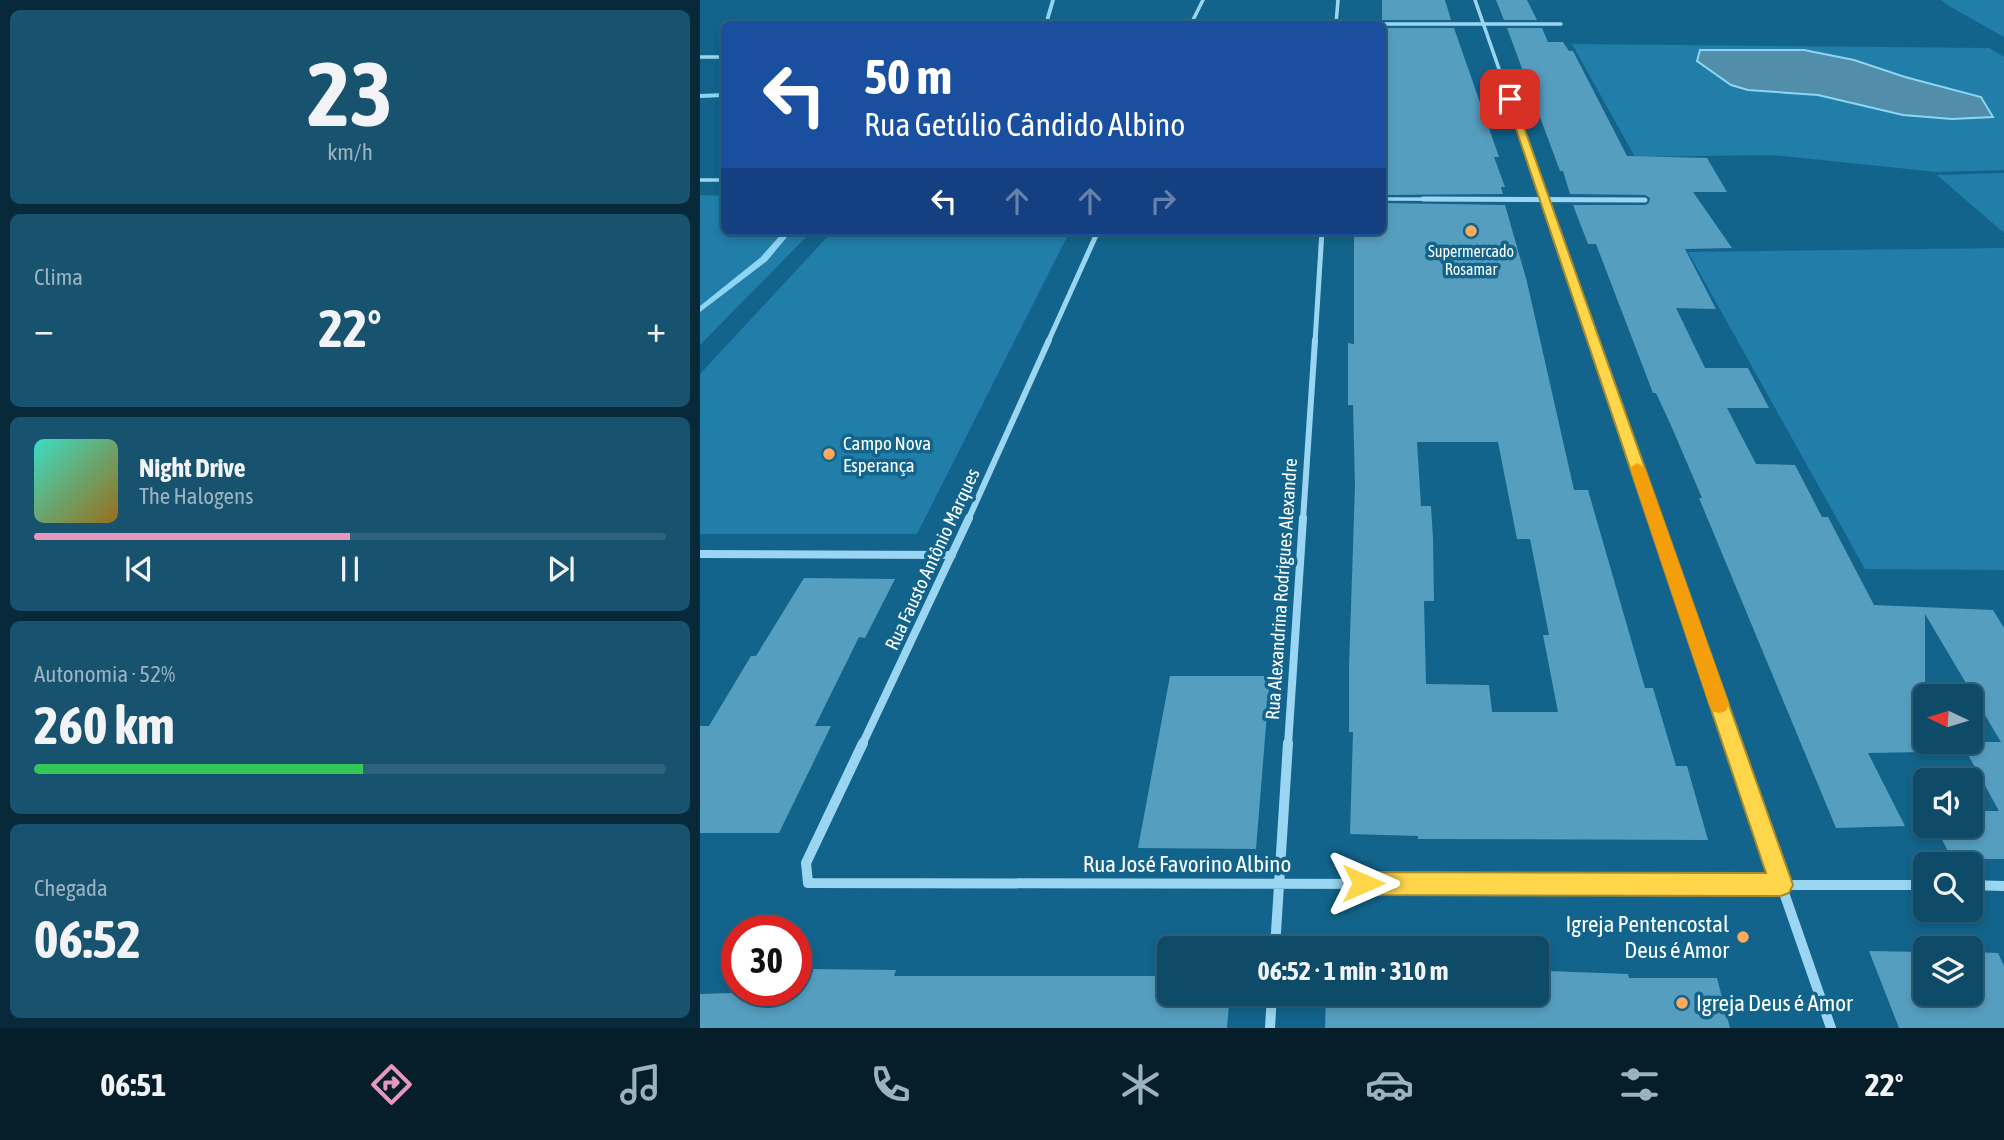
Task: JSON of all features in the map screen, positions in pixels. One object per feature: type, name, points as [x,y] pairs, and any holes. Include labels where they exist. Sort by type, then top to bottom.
[{"type":"street","points":[[1192,21],[1203,0]]},
{"type":"street","points":[[1336,21],[1338,0]]},
{"type":"street","points":[[1475,0],[1831,1028]]},
{"type":"street","points":[[1386,24],[1560,24]]},
{"type":"street","points":[[700,57],[721,57]]},
{"type":"street","points":[[700,180],[721,180]]},
{"type":"street","points":[[1386,199],[1645,200]]},
{"type":"street","name":"Rua Fausto Antônio Marques","points":[[827,885],[808,883],[806,863],[952,555],[1096,235]]},
{"type":"street","name":"Rua Alexandrina Rodrigues Alexandre","points":[[1276,936],[1322,235]]},
{"type":"street","points":[[700,554],[952,555]]},
{"type":"street","name":"Rua José Favorino Albino","points":[[827,885],[1913,885]]},
{"type":"street","points":[[1983,886],[2004,886]]},
{"type":"street","points":[[1270,1028],[1271,1006]]},
{"type":"shaded area","points":[[1941,0],[2004,0],[2004,37],[1949,6]]},
{"type":"shaded area","points":[[1572,44],[1989,48],[2004,57],[2004,170],[1937,172],[1772,155],[1635,157]]},
{"type":"shaded area","points":[[1700,50],[1804,50],[1854,60],[1981,97],[1993,117],[1952,119],[1903,115],[1818,95],[1748,90],[1731,85],[1697,61]]},
{"type":"shaded area","points":[[2004,173],[2004,233],[1937,175]]},
{"type":"shaded area","points":[[700,195],[721,196],[721,235],[808,235],[700,345]]},
{"type":"shaded area","name":"Campo Nova Esperança","points":[[829,235],[1068,235],[917,534],[700,534],[700,374]]},
{"type":"shaded area","points":[[2004,248],[2004,570],[1865,569],[1688,252]]},
{"type":"building","points":[[1382,0],[1445,0],[1451,20],[1382,20]]},
{"type":"building","points":[[1496,0],[1527,0],[1537,20],[1504,20]]},
{"type":"building","points":[[1386,28],[1454,28],[1499,157],[1494,157],[1505,187],[1501,187],[1503,194],[1386,195]]},
{"type":"building","points":[[1507,28],[1542,28],[1548,42],[1563,42],[1569,51],[1573,51],[1627,156],[1707,158],[1727,192],[1693,192],[1732,248],[1685,249],[1716,309],[1676,308],[1705,368],[1748,368],[1769,408],[1727,408],[1756,464],[1795,465],[1822,517],[1828,517],[1874,605],[1993,610],[2004,628],[2004,859],[1983,859],[1983,852],[1948,852],[1941,838],[1983,838],[1983,811],[1999,811],[1983,782],[1983,768],[1975,768],[1968,754],[1983,754],[1983,742],[2001,742],[1983,712],[1983,684],[1967,684],[1925,614],[1925,684],[1913,684],[1913,752],[1868,753],[1905,826],[1836,828],[1699,498],[1702,498],[1656,393],[1653,393],[1596,244],[1588,244],[1573,205],[1645,205],[1650,198],[1645,195],[1570,194],[1563,171],[1560,171]]},
{"type":"building","points":[[1386,203],[1505,205],[1527,282],[1574,490],[1588,490],[1645,688],[1653,688],[1676,766],[1687,766],[1708,840],[1418,839],[1418,836],[1350,834],[1353,732],[1349,732],[1349,668],[1355,486],[1353,405],[1348,405],[1348,343],[1354,344],[1354,235],[1386,235]],"holes":[[[1417,442],[1498,442],[1517,539],[1530,539],[1549,635],[1543,635],[1558,712],[1492,712],[1489,685],[1426,684],[1424,601],[1434,601],[1433,539],[1431,506],[1421,506]]]},
{"type":"building","points":[[804,578],[895,579],[865,638],[859,637],[815,726],[831,726],[779,833],[700,833],[700,726],[709,726],[751,656],[756,656]]},
{"type":"building","points":[[1170,676],[1270,676],[1256,849],[1138,848]]},
{"type":"building","points":[[1869,951],[1913,952],[1913,1006],[1983,1006],[1983,952],[1998,953],[2004,966],[2004,1028],[1899,1028]]},
{"type":"building","points":[[812,969],[896,970],[894,976],[1157,976],[1157,1006],[1229,1006],[1227,1028],[700,1028],[700,994],[721,993],[721,1006],[812,1006]]},
{"type":"building","points":[[1549,971],[1628,974],[1629,978],[1717,978],[1730,1028],[1325,1028],[1326,1006],[1549,1006]]},
{"type":"waterway","points":[[1047,21],[1053,0]]},
{"type":"waterway","points":[[700,96],[721,95]]},
{"type":"waterway","points":[[700,310],[764,259],[785,235]]},
{"type":"slow traffic","points":[[1637,468],[1719,704]]},
{"type":"place","name":"Supermercado Rosamar","points":[[1471,231]]},
{"type":"place","name":"Campo Nova Esperança","points":[[829,454]]},
{"type":"place","name":"Igreja Pentencostal Deus é Amor","points":[[1743,937]]},
{"type":"place","name":"Igreja Deus é Amor","points":[[1682,1003]]},
{"type":"route","points":[[1363,883],[1781,885],[1510,99]]}]
